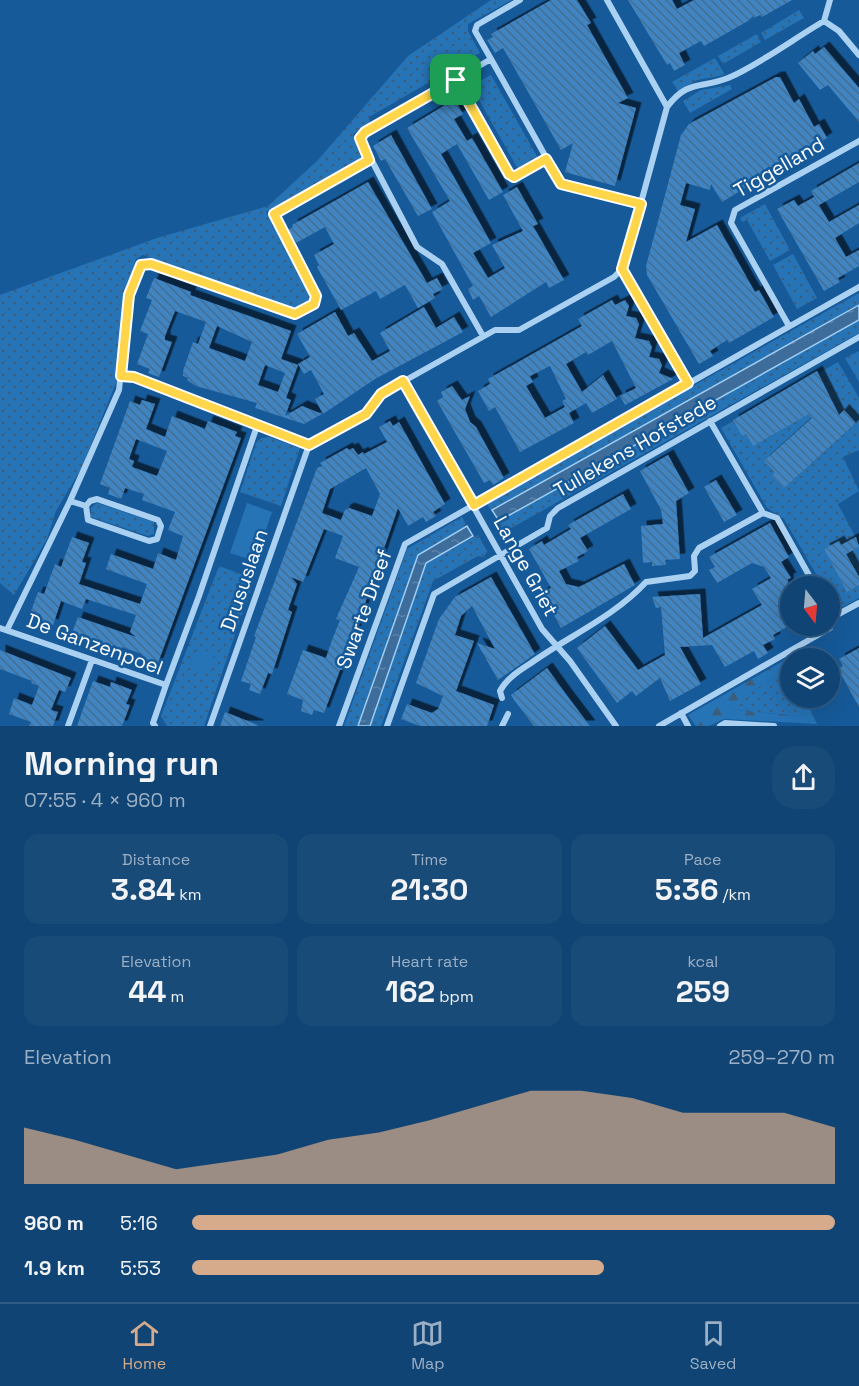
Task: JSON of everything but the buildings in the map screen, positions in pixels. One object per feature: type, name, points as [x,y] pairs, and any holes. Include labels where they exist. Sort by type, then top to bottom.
[{"type":"street","points":[[520,0],[477,25],[475,31],[546,159],[561,184],[641,204]]},
{"type":"street","points":[[607,0],[667,108]]},
{"type":"street","points":[[121,376],[134,377],[309,445],[366,414],[381,394],[483,336],[495,330],[519,330],[614,277],[622,269],[667,108],[676,95],[697,84],[727,78],[824,21],[830,0]]},
{"type":"street","points":[[824,21],[839,31],[859,55]]},
{"type":"street","points":[[483,336],[442,264],[417,247],[369,160],[360,138],[365,132],[491,59]]},
{"type":"street","points":[[456,80],[509,174],[514,177],[546,159]]},
{"type":"street","name":"Tiggelland","points":[[789,326],[730,223],[735,210],[859,141]]},
{"type":"street","points":[[8,630],[70,501],[118,390],[129,295],[141,265],[151,264],[295,314],[314,304],[316,296],[274,214],[369,160]]},
{"type":"street","points":[[622,269],[688,383]]},
{"type":"street","name":"Swarte Dreef","points":[[339,726],[405,544],[859,287]]},
{"type":"street","name":"Tullekens Hofstede","points":[[388,724],[434,594],[547,528],[550,516],[558,508],[859,337]]},
{"type":"street","name":"Lange Griet","points":[[403,381],[542,629],[616,726]]},
{"type":"street","points":[[710,421],[763,513],[777,518],[809,576]]},
{"type":"street","name":"Drususlaan","points":[[166,685],[199,597],[257,426]]},
{"type":"street","name":"Drususlaan","points":[[210,726],[309,445]]},
{"type":"street","points":[[97,499],[158,520],[160,533],[157,539],[149,541],[88,520],[86,506],[90,501],[97,499]]},
{"type":"street","points":[[70,501],[86,506]]},
{"type":"street","points":[[502,698],[500,691],[505,681],[556,645],[630,600],[646,582],[690,576],[695,571],[694,556],[699,548],[763,513]]},
{"type":"street","points":[[840,610],[859,603]]},
{"type":"street","name":"De Ganzenpoel","points":[[0,628],[166,685],[153,723],[155,726]]},
{"type":"street","points":[[658,726],[816,636]]},
{"type":"street","points":[[68,726],[92,660]]},
{"type":"street","points":[[502,726],[508,714]]},
{"type":"street","points":[[681,714],[688,726]]},
{"type":"street","points":[[720,726],[725,723],[774,726]]},
{"type":"green space","points":[[491,0],[512,0],[468,24],[468,31],[480,53],[369,117],[370,123],[353,134],[361,158],[266,212],[312,299],[292,309],[143,255],[136,259],[124,297],[116,383],[81,469],[56,511],[47,539],[14,595],[0,583],[0,295],[157,238],[268,206],[317,161],[408,56]]},
{"type":"green space","points":[[799,10],[804,18],[765,40],[761,33]]},
{"type":"green space","points":[[757,34],[761,42],[723,64],[718,56]]},
{"type":"green space","points":[[715,58],[725,75],[697,80],[678,91],[672,82]]},
{"type":"green space","points":[[491,75],[538,158],[518,169],[471,86]]},
{"type":"green space","points":[[730,85],[732,89],[690,113],[683,101],[701,90]]},
{"type":"green space","points":[[765,204],[790,250],[770,261],[747,220],[742,222],[740,218]]},
{"type":"green space","points":[[793,254],[817,298],[797,309],[773,265]]},
{"type":"green space","points":[[859,293],[859,305],[492,512],[486,502]]},
{"type":"green space","points":[[859,320],[859,333],[506,531],[509,539],[504,542],[495,525],[496,517],[499,521]]},
{"type":"green space","points":[[859,351],[859,382],[845,358]]},
{"type":"green space","points":[[838,362],[859,398],[859,450],[843,457],[859,491],[838,504],[859,544],[859,598],[840,608],[840,576],[817,576],[784,519],[767,508],[721,428]]},
{"type":"green space","points":[[269,437],[300,448],[281,506],[240,492],[256,443],[261,438]]},
{"type":"green space","points":[[97,503],[154,522],[154,534],[148,536],[91,517],[91,508]]},
{"type":"green space","points":[[247,503],[272,512],[255,561],[230,553]]},
{"type":"green space","points":[[462,517],[467,526],[418,555],[358,726],[344,726],[407,549]]},
{"type":"green space","points":[[478,535],[487,551],[484,557],[478,556],[433,581],[381,726],[370,726],[426,563]]},
{"type":"green space","points":[[219,566],[254,579],[204,726],[167,726],[161,716]]},
{"type":"green space","points":[[203,650],[211,653],[214,661],[211,669],[203,672],[195,669],[192,661],[195,653]]},
{"type":"green space","points":[[780,663],[780,680],[773,679],[729,705],[732,710],[800,716],[805,714],[802,708],[810,708],[817,724],[724,719],[709,726],[696,726],[688,715]]},
{"type":"green space","points":[[773,679],[780,680],[780,708],[802,708],[805,714],[800,716],[731,710],[728,705]]},
{"type":"water","points":[[859,305],[859,320],[499,521],[492,510]]},
{"type":"water","points":[[467,526],[473,536],[426,563],[370,726],[358,726],[418,555]]},
{"type":"route","points":[[456,80],[509,174],[514,177],[546,159],[561,184],[641,204],[622,269],[688,383],[474,505],[403,381],[381,394],[366,414],[309,445],[134,377],[121,376],[129,295],[141,265],[151,264],[295,314],[314,304],[317,300],[316,296],[274,214],[369,160],[360,138],[365,132],[456,80]]}]
